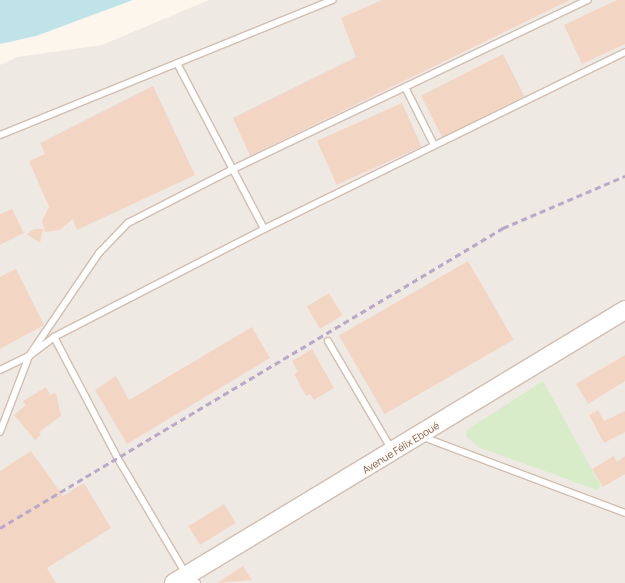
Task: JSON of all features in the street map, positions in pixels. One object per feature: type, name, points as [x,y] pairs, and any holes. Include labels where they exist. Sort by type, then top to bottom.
[{"type":"street","name":"Avenue Félix Eboué","points":[[187,581],[625,310]]},
{"type":"lane","points":[[0,135],[178,65],[334,0]]},
{"type":"lane","points":[[0,432],[29,356],[99,253],[128,224],[231,170],[587,0]]},
{"type":"lane","points":[[0,370],[29,356],[54,338],[264,229],[625,52]]},
{"type":"lane","points":[[178,65],[231,170],[264,229]]},
{"type":"lane","points":[[405,87],[434,145]]},
{"type":"lane","points":[[54,338],[117,457],[187,581]]},
{"type":"lane","points":[[328,341],[394,453]]},
{"type":"lane","points":[[420,436],[625,513]]},
{"type":"shaded area","points":[[209,0],[625,0],[625,583],[0,583],[0,65],[17,57],[102,45]]},
{"type":"green space","points":[[543,381],[601,486],[597,490],[478,447],[466,436],[467,430]]},
{"type":"water","points":[[0,0],[133,0],[36,36],[0,44]]},
{"type":"building","points":[[382,0],[570,0],[250,156],[233,118],[356,57],[341,18]]},
{"type":"building","points":[[617,0],[625,0],[625,44],[582,64],[564,25]]},
{"type":"building","points":[[503,54],[524,96],[442,138],[421,96]]},
{"type":"building","points":[[153,86],[195,175],[77,230],[73,219],[60,230],[45,232],[42,221],[49,207],[29,161],[45,154],[40,143]]},
{"type":"building","points":[[402,103],[422,147],[337,185],[317,141]]},
{"type":"building","points":[[12,209],[24,233],[0,245],[0,214]]},
{"type":"building","points":[[34,229],[43,229],[40,243],[27,234]]},
{"type":"building","points":[[468,261],[514,340],[384,414],[339,336]]},
{"type":"building","points":[[16,269],[44,325],[0,349],[0,277]]},
{"type":"building","points":[[329,293],[342,315],[320,329],[307,306]]},
{"type":"building","points":[[252,327],[270,358],[127,444],[95,390],[116,376],[129,400]]},
{"type":"building","points":[[312,349],[334,388],[314,400],[310,394],[306,396],[294,374],[298,372],[292,361]]},
{"type":"building","points":[[625,355],[625,381],[588,404],[576,384]]},
{"type":"building","points":[[46,387],[50,395],[56,393],[61,416],[39,432],[41,435],[35,440],[14,415],[26,405],[23,401]]},
{"type":"building","points":[[598,410],[604,421],[625,411],[625,432],[604,443],[589,415]]},
{"type":"building","points":[[31,451],[63,496],[84,483],[111,528],[47,568],[56,583],[0,583],[0,471]]},
{"type":"building","points":[[614,456],[617,462],[625,456],[625,474],[603,487],[592,469]]},
{"type":"building","points":[[224,504],[236,523],[200,545],[188,526]]},
{"type":"building","points":[[243,566],[252,580],[217,583]]},
{"type":"railway","points":[[0,528],[503,228],[625,176]]}]
